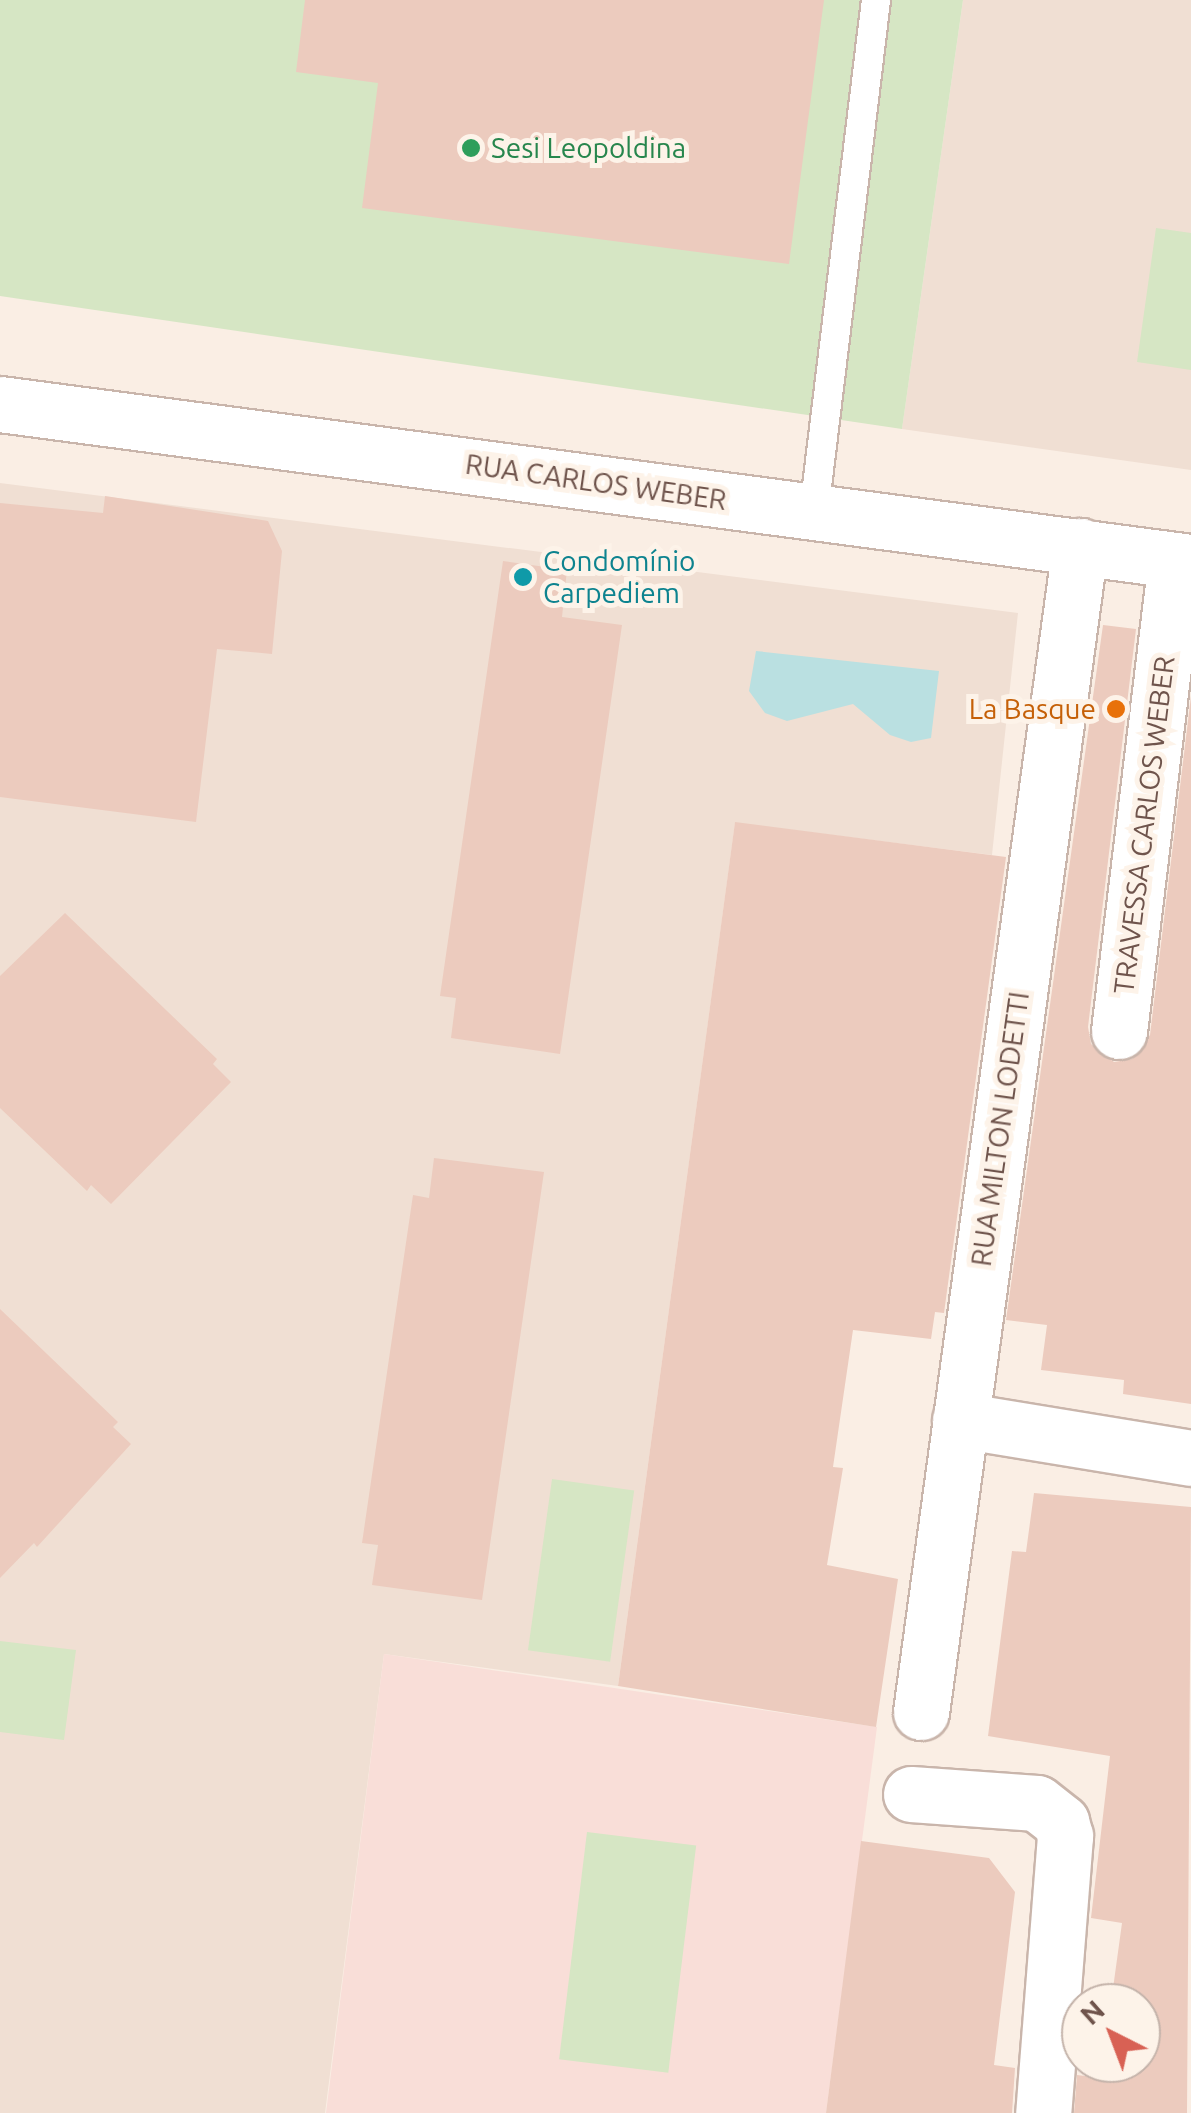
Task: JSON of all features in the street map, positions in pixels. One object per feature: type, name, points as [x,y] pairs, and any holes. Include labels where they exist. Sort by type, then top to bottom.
[{"type":"street","name":"RUA CARLOS WEBER","points":[[0,404],[1183,561]]},
{"type":"street","name":"RUA MILTON LODETTI","points":[[921,1712],[1080,546]]},
{"type":"street","name":"TRAVESSA CARLOS WEBER","points":[[1119,1031],[1183,561]]},
{"type":"street","points":[[960,1420],[1191,1458]]},
{"type":"street","points":[[911,1794],[1037,1804],[1061,1822],[1065,1836],[1043,2113]]},
{"type":"lane","points":[[814,511],[876,0]]},
{"type":"shaded area","points":[[963,0],[1191,0],[1191,470],[902,429]]},
{"type":"shaded area","points":[[0,483],[1018,613],[992,855],[735,823],[618,1686],[384,1654],[325,2113],[0,2113]]},
{"type":"shaded area","points":[[384,1654],[877,1727],[826,2113],[326,2113]]},
{"type":"green space","name":"Sesi Leopoldina","points":[[0,0],[963,0],[902,429],[0,296]]},
{"type":"green space","points":[[1156,228],[1191,233],[1191,370],[1137,362]]},
{"type":"green space","points":[[552,1479],[634,1491],[610,1662],[528,1650]]},
{"type":"green space","points":[[0,1641],[76,1650],[64,1740],[0,1732]]},
{"type":"green space","points":[[587,1832],[696,1845],[668,2073],[559,2059]]},
{"type":"water","points":[[756,651],[939,671],[931,738],[911,742],[890,735],[853,704],[787,721],[765,713],[749,691]]},
{"type":"building","points":[[305,0],[824,0],[789,264],[362,208],[378,83],[296,72]]},
{"type":"building","points":[[105,496],[268,521],[282,551],[272,654],[217,649],[196,822],[0,797],[0,503],[103,513]]},
{"type":"building","points":[[503,561],[567,570],[562,617],[622,625],[560,1054],[451,1038],[456,998],[440,996]]},
{"type":"building","points":[[1103,625],[1136,629],[1088,1027],[1091,1044],[1114,1062],[1132,1059],[1150,1035],[1191,696],[1191,1404],[1123,1394],[1124,1380],[1041,1370],[1047,1325],[1006,1320]]},
{"type":"building","points":[[735,822],[1006,857],[944,1313],[935,1312],[931,1339],[853,1330],[833,1467],[843,1468],[827,1565],[898,1579],[876,1727],[618,1686]]},
{"type":"building","points":[[65,913],[217,1059],[213,1064],[231,1082],[111,1204],[91,1185],[87,1191],[0,1108],[0,976]]},
{"type":"building","points":[[434,1158],[544,1172],[482,1600],[372,1585],[378,1545],[362,1543],[413,1195],[429,1198]]},
{"type":"building","points":[[0,1309],[118,1422],[113,1427],[131,1444],[37,1547],[34,1543],[0,1578]]},
{"type":"building","points":[[1034,1493],[1191,1507],[1187,2113],[1074,2113],[1076,2083],[1161,2083],[1161,1983],[1114,1983],[1122,1923],[1091,1918],[1110,1756],[988,1736],[1012,1551],[1026,1552]]},
{"type":"building","points":[[861,1841],[989,1858],[1015,1892],[994,2065],[1015,2068],[1012,2113],[826,2113]]},
{"type":"place","name":"Sesi Leopoldina","points":[[471,148]]},
{"type":"place","name":"Condomínio Carpediem","points":[[523,577]]},
{"type":"place","name":"La Basque","points":[[1116,709]]}]
